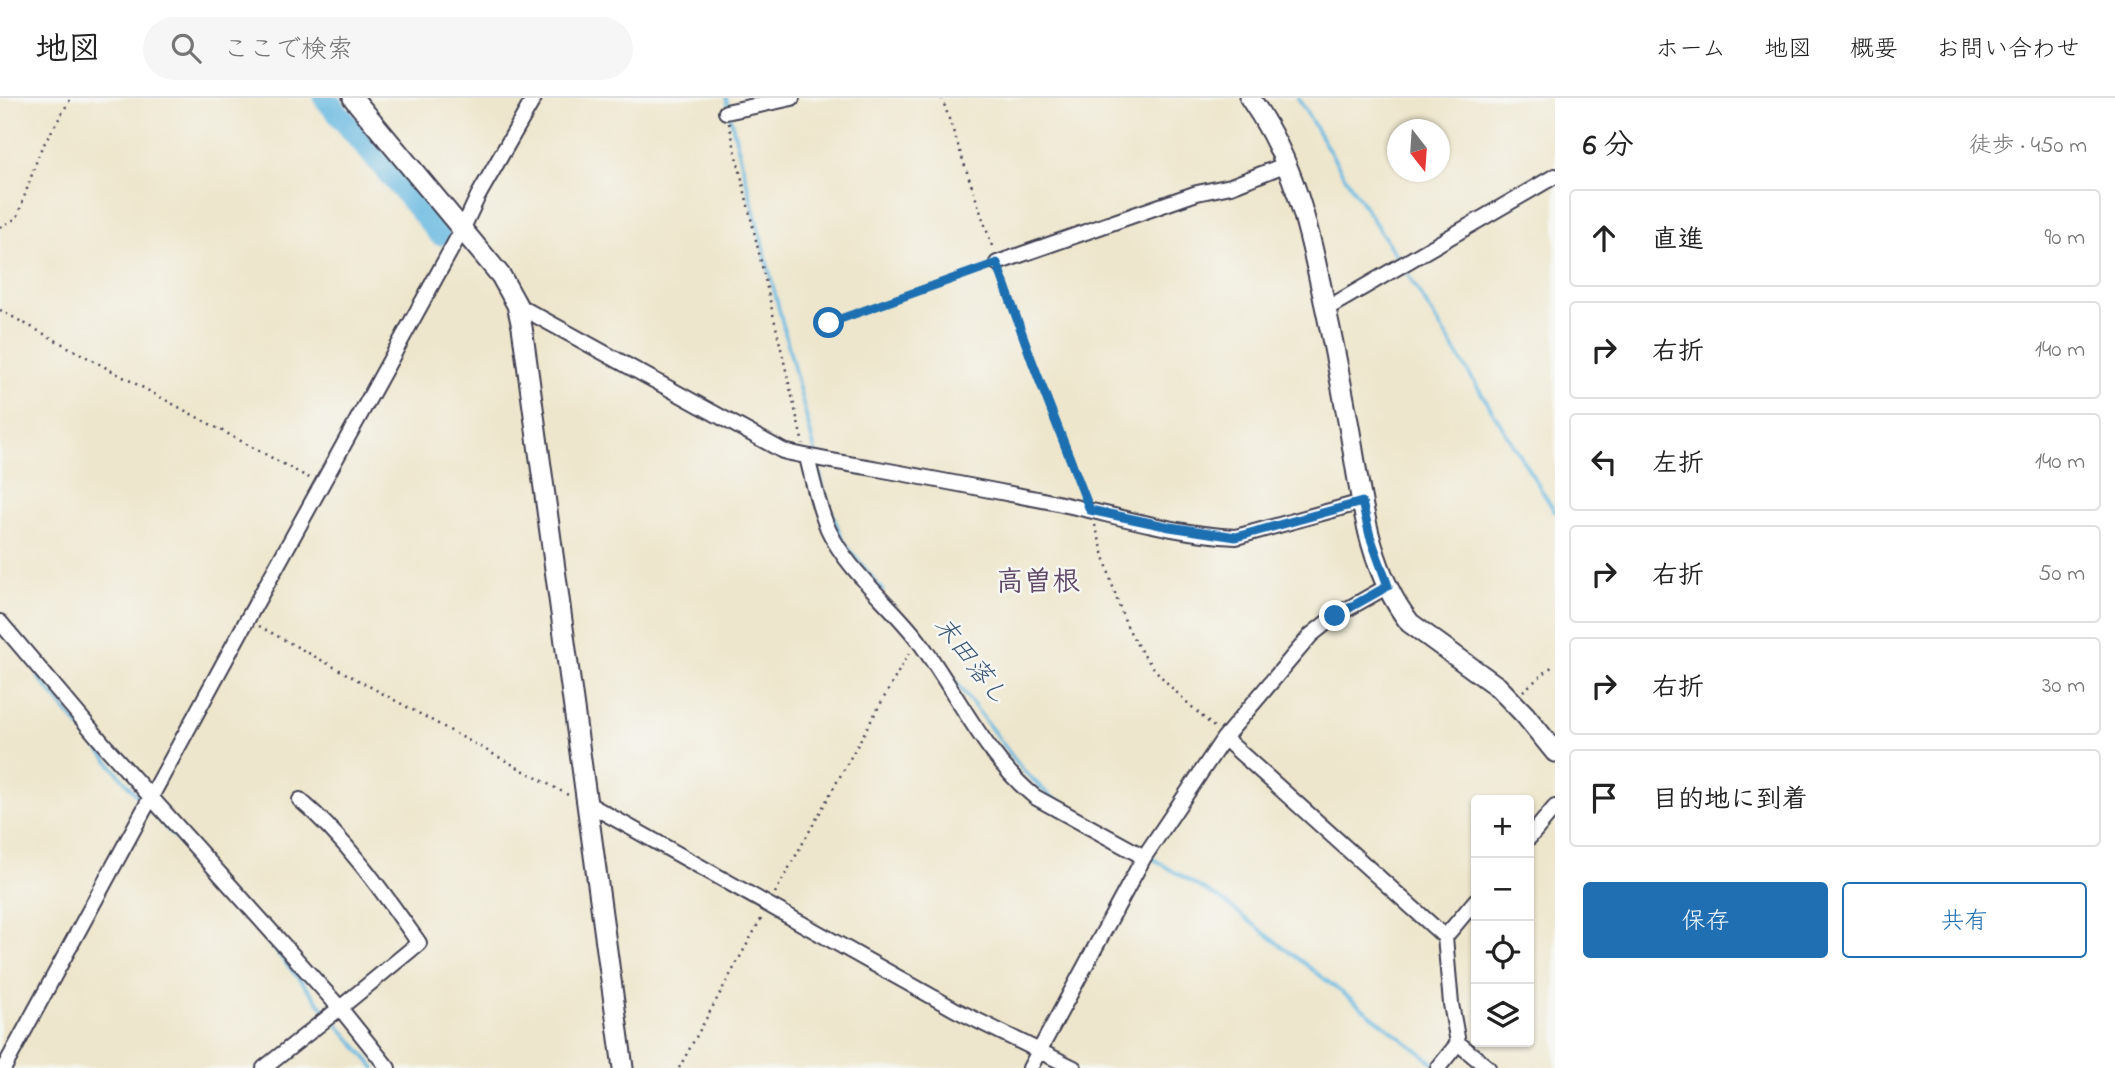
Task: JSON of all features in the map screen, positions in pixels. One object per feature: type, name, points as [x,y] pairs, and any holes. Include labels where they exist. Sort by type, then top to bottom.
[{"type":"street","points":[[353,98],[501,275],[517,305],[623,1068]]},
{"type":"street","points":[[4,1068],[463,228],[478,196],[534,98]]},
{"type":"street","points":[[726,112],[792,98]]},
{"type":"street","points":[[1250,98],[1265,120],[1287,164],[1308,225],[1362,502],[1370,536],[1388,586],[1410,623],[1498,687],[1555,752]]},
{"type":"street","points":[[997,263],[1184,198],[1231,186],[1287,164]]},
{"type":"street","points":[[1326,309],[1555,176]]},
{"type":"street","points":[[517,305],[783,451],[807,457],[1170,527],[1236,537],[1362,502]]},
{"type":"street","points":[[807,457],[828,529],[848,562],[917,639],[1004,767],[1035,797],[1144,857]]},
{"type":"street","points":[[1030,1068],[1144,857],[1224,738],[1311,635],[1335,616],[1388,586]]},
{"type":"street","points":[[0,622],[106,747],[152,796],[333,1014],[388,1068]]},
{"type":"street","points":[[1224,738],[1445,937],[1451,1004],[1458,1043],[1488,1068]]},
{"type":"street","points":[[264,1068],[419,943],[374,881],[324,820],[300,800]]},
{"type":"street","points":[[585,802],[956,1010],[1074,1068]]},
{"type":"street","points":[[1534,832],[1555,807]]},
{"type":"street","points":[[1445,937],[1471,906]]},
{"type":"street","points":[[1438,1068],[1458,1043]]},
{"type":"path","points":[[0,227],[17,218],[40,151],[71,98]]},
{"type":"path","points":[[942,98],[1032,361],[1090,510],[1126,625],[1136,644],[1166,681],[1224,738]]},
{"type":"path","points":[[726,112],[807,457]]},
{"type":"path","points":[[829,323],[997,263]]},
{"type":"path","points":[[0,310],[322,484]]},
{"type":"path","points":[[247,620],[585,802]]},
{"type":"path","points":[[679,1068],[917,639]]},
{"type":"path","points":[[1512,700],[1555,664]]},
{"type":"waterway","name":"末田落し","points":[[325,98],[440,234]]},
{"type":"waterway","name":"末田落し","points":[[726,98],[729,109]]},
{"type":"waterway","points":[[1298,98],[1401,263]]},
{"type":"waterway","name":"末田落し","points":[[730,116],[816,455]]},
{"type":"waterway","points":[[1405,270],[1555,512]]},
{"type":"waterway","name":"末田落し","points":[[817,463],[824,492],[843,541],[883,591]]},
{"type":"waterway","name":"末田落し","points":[[943,665],[1022,769],[1050,796],[1084,816]]},
{"type":"waterway","points":[[38,677],[143,803]]},
{"type":"waterway","points":[[148,808],[246,916],[328,1013]]},
{"type":"waterway","name":"末田落し","points":[[1150,857],[1223,901],[1435,1064]]},
{"type":"waterway","points":[[333,1019],[375,1068]]},
{"type":"district","name":"高曽根","points":[[1038,580]]},
{"type":"route","points":[[829,323],[997,263],[1090,510],[1170,527],[1236,537],[1362,502],[1370,536],[1388,586],[1335,616]]}]
